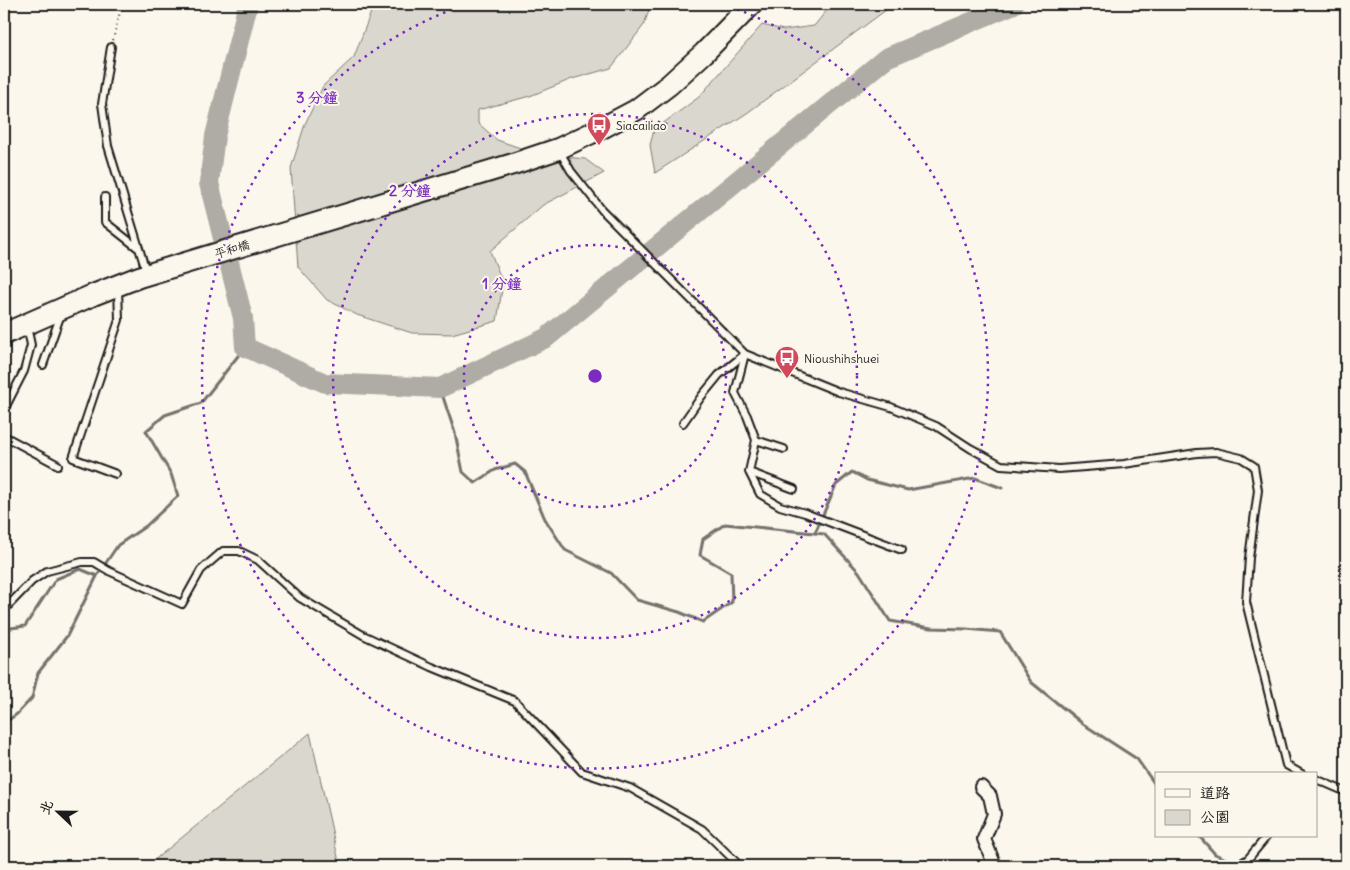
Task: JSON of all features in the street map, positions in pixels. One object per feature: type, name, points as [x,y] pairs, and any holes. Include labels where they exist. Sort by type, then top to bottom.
[{"type":"main road","name":"平和橋","points":[[4,334],[27,322],[118,284],[558,149],[636,110],[669,85],[704,53],[752,4]]},
{"type":"street","points":[[981,787],[990,796],[994,814],[984,839],[995,866]]},
{"type":"lane","points":[[111,47],[102,104],[108,146],[139,248],[143,276]]},
{"type":"lane","points":[[558,149],[571,171],[602,210],[745,354],[839,392],[891,406],[936,426],[1001,465],[1059,469],[1124,464],[1216,452],[1241,458],[1254,466],[1258,490],[1249,558],[1246,602],[1286,765],[1297,772]]},
{"type":"lane","points":[[105,197],[105,222],[139,248]]},
{"type":"lane","points":[[116,474],[73,458],[119,320],[118,284]]},
{"type":"lane","points":[[43,365],[62,308]]},
{"type":"lane","points":[[4,410],[24,371],[31,345],[27,322]]},
{"type":"lane","points":[[684,424],[701,396],[719,375],[745,354]]},
{"type":"lane","points":[[745,354],[735,393],[747,416],[756,440],[749,472],[760,494],[780,506],[902,550]]},
{"type":"lane","points":[[4,436],[58,465]]},
{"type":"lane","points":[[756,440],[784,449]]},
{"type":"lane","points":[[749,472],[794,489]]},
{"type":"lane","points":[[4,610],[32,581],[47,571],[82,562],[94,562],[109,571],[182,604],[200,570],[223,551],[239,551],[258,560],[300,598],[363,635],[432,667],[515,700],[582,772],[630,788],[702,829],[740,866]]},
{"type":"lane","points":[[1318,780],[1346,792]]},
{"type":"lane","points":[[1236,866],[1248,859],[1265,838]]},
{"type":"path","points":[[111,47],[122,4]]},
{"type":"green space","points":[[374,4],[651,4],[644,25],[611,68],[572,79],[530,96],[478,110],[478,123],[497,140],[538,154],[585,159],[604,173],[543,205],[490,251],[503,283],[497,321],[452,334],[412,333],[357,315],[327,300],[298,267],[291,168],[305,124],[323,86],[354,57]]},
{"type":"green space","points":[[829,4],[894,4],[747,113],[655,173],[650,145],[654,130],[699,97],[762,25],[784,30],[814,26],[827,10]]},
{"type":"green space","points":[[310,733],[340,866],[147,866]]},
{"type":"waterway","points":[[248,4],[215,136],[209,183],[243,318],[245,347],[325,383],[440,388],[546,338],[886,58],[1014,4]]},
{"type":"waterway","points":[[4,723],[17,714],[32,698],[38,673],[67,636],[97,576],[118,545],[146,526],[178,496],[171,474],[146,431],[165,415],[201,403],[245,347]]},
{"type":"waterway","points":[[440,388],[455,433],[463,472],[475,483],[495,470],[515,464],[525,472],[545,519],[565,550],[611,573],[637,600],[679,612],[703,622],[732,602],[731,573],[700,555],[703,539],[725,524],[824,534],[859,572],[890,621],[931,628],[1000,632],[1031,682],[1083,724],[1137,759],[1155,785]]},
{"type":"waterway","points":[[815,533],[836,485],[852,472],[867,480],[908,490],[975,478],[1002,488]]},
{"type":"waterway","points":[[4,629],[25,626],[56,579],[80,569],[97,576]]},
{"type":"waterway","points":[[1201,838],[1215,854],[1237,864]]},
{"type":"waterway","points":[[1307,866],[1326,866]]},
{"type":"place","name":"Siacailiao","points":[[599,146]]},
{"type":"place","name":"Nioushihshuei","points":[[787,379]]}]
